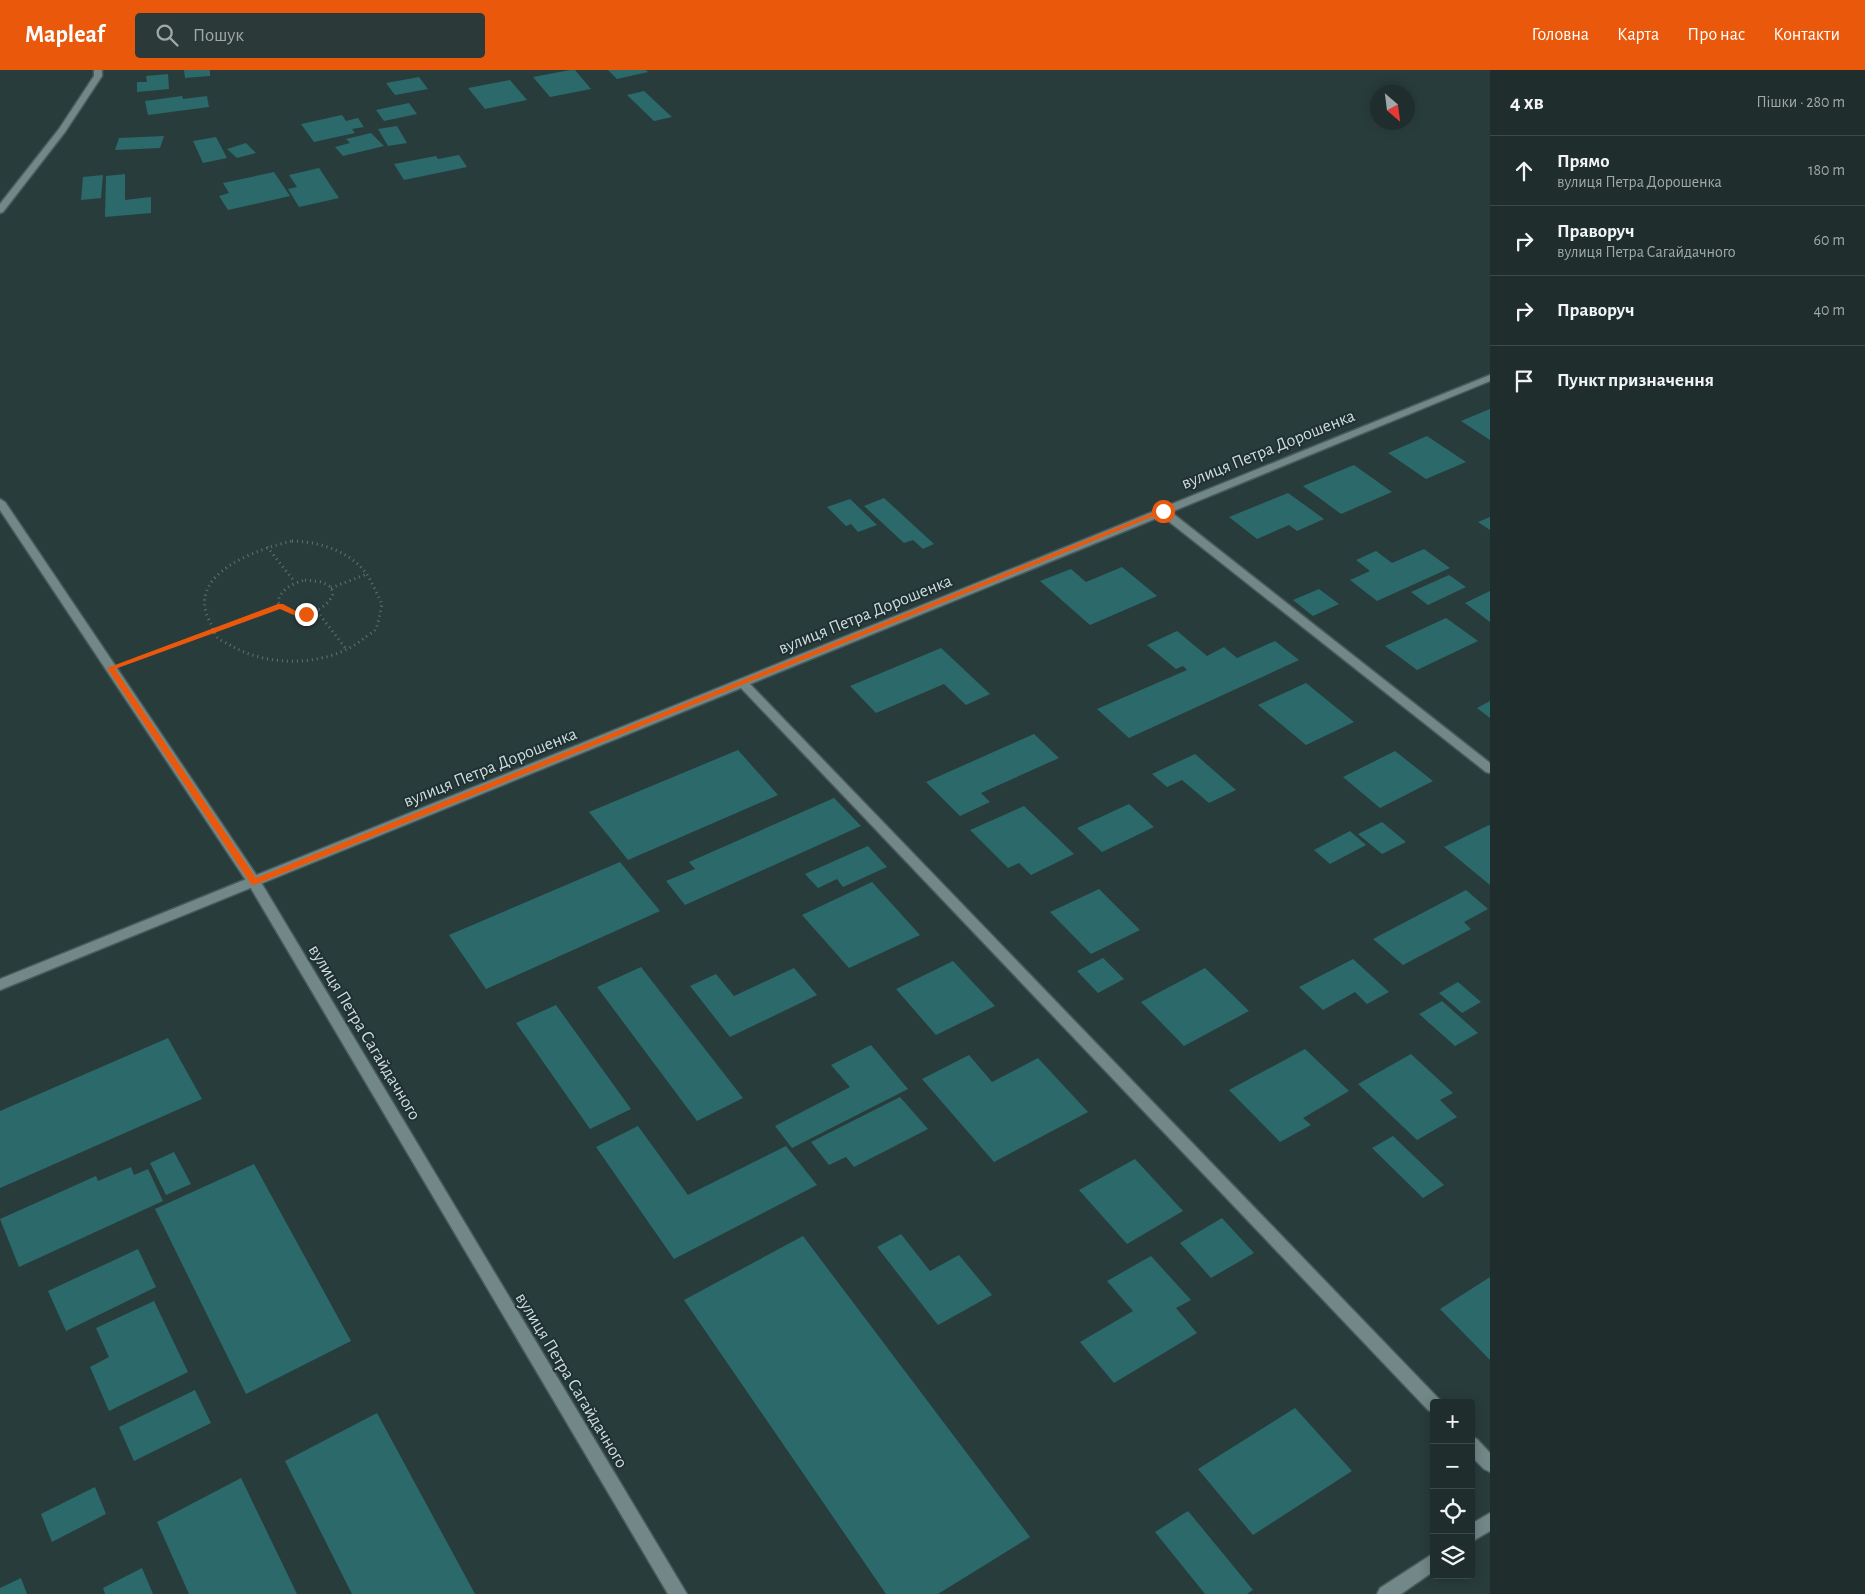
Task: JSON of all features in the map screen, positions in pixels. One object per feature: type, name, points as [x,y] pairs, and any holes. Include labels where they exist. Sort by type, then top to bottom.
[{"type":"street","points":[[0,210],[62,130],[98,76],[98,70]]},
{"type":"street","name":"вулиця Петра Дорошенка","points":[[0,985],[1490,378]]},
{"type":"street","name":"вулиця Петра Сагайдачного","points":[[0,502],[254,882],[678,1594]]},
{"type":"street","points":[[1163,511],[1490,769]]},
{"type":"street","points":[[742,683],[1430,1401]]},
{"type":"street","points":[[1475,1448],[1490,1464]]},
{"type":"street","points":[[1475,1531],[1490,1521]]},
{"type":"street","points":[[1386,1594],[1430,1563]]},
{"type":"path","points":[[292,541],[326,545],[345,553],[367,574],[379,591],[382,599],[383,615],[376,631],[369,638],[346,649],[317,658],[287,662],[258,659],[232,649],[213,631],[204,610],[204,599],[213,581],[231,565],[267,547],[292,541]]},
{"type":"path","points":[[267,547],[295,582]]},
{"type":"path","points":[[331,588],[367,574]]},
{"type":"path","points":[[316,580],[325,583],[331,588],[334,594],[332,600],[326,607],[317,611],[296,613],[287,611],[278,600],[280,593],[295,582],[316,580]]},
{"type":"path","points":[[111,668],[281,606]]},
{"type":"path","points":[[317,611],[346,649]]},
{"type":"building","points":[[184,70],[210,70],[210,76],[185,78]]},
{"type":"building","points":[[575,70],[591,89],[550,97],[533,77]]},
{"type":"building","points":[[608,70],[646,70],[648,72],[617,79]]},
{"type":"building","points":[[168,74],[169,89],[137,92],[137,82],[147,82],[146,76]]},
{"type":"building","points":[[419,77],[428,89],[395,95],[386,83]]},
{"type":"building","points":[[510,80],[527,100],[485,109],[468,88]]},
{"type":"building","points":[[644,91],[672,117],[654,121],[627,95]]},
{"type":"building","points":[[182,96],[183,99],[207,96],[209,107],[148,115],[145,101]]},
{"type":"building","points":[[409,103],[417,114],[384,121],[376,110]]},
{"type":"building","points":[[342,115],[346,121],[358,118],[364,127],[352,129],[355,133],[314,142],[301,124]]},
{"type":"building","points":[[397,126],[407,143],[388,146],[378,129]]},
{"type":"building","points":[[371,133],[384,146],[343,156],[335,147],[350,143],[346,139]]},
{"type":"building","points":[[164,136],[160,148],[115,150],[119,138]]},
{"type":"building","points":[[216,137],[227,158],[203,163],[193,141]]},
{"type":"building","points":[[246,143],[256,153],[237,158],[227,149]]},
{"type":"building","points":[[459,155],[467,167],[404,180],[394,164],[436,156],[438,159]]},
{"type":"building","points":[[319,168],[339,198],[299,207],[288,189],[297,187],[289,175]]},
{"type":"building","points":[[274,172],[290,196],[228,210],[219,196],[229,193],[223,183]]},
{"type":"building","points":[[125,174],[125,200],[151,197],[151,213],[105,217],[106,176]]},
{"type":"building","points":[[103,175],[101,198],[81,200],[83,177]]},
{"type":"building","points":[[1490,409],[1490,440],[1461,421]]},
{"type":"building","points":[[1427,436],[1466,462],[1426,479],[1388,453]]},
{"type":"building","points":[[1354,465],[1392,492],[1341,514],[1303,486]]},
{"type":"building","points":[[1288,493],[1324,519],[1297,531],[1289,525],[1257,539],[1229,517]]},
{"type":"building","points":[[884,498],[934,544],[923,549],[913,540],[904,543],[864,506]]},
{"type":"building","points":[[850,499],[877,525],[858,532],[851,524],[846,526],[827,507]]},
{"type":"building","points":[[1490,517],[1490,530],[1478,522]]},
{"type":"building","points":[[1424,549],[1450,568],[1377,601],[1350,580],[1370,571],[1356,560],[1376,551],[1392,563]]},
{"type":"building","points":[[1122,567],[1157,596],[1090,625],[1040,581],[1071,569],[1086,582]]},
{"type":"building","points":[[1449,575],[1466,587],[1428,605],[1411,592]]},
{"type":"building","points":[[1319,589],[1339,604],[1313,616],[1293,600]]},
{"type":"building","points":[[1490,591],[1490,622],[1465,603]]},
{"type":"building","points":[[1446,618],[1478,641],[1417,670],[1385,646]]},
{"type":"building","points":[[1177,631],[1207,656],[1224,647],[1237,658],[1275,641],[1299,660],[1129,738],[1097,709],[1187,670],[1183,666],[1176,669],[1147,645]]},
{"type":"building","points":[[941,648],[990,694],[966,705],[944,684],[876,713],[850,686]]},
{"type":"building","points":[[1306,683],[1354,722],[1306,745],[1258,705]]},
{"type":"building","points":[[1490,701],[1490,718],[1477,708]]},
{"type":"building","points":[[1034,734],[1059,758],[981,793],[990,802],[960,816],[926,782]]},
{"type":"building","points":[[738,750],[778,795],[628,860],[589,812]]},
{"type":"building","points":[[1395,751],[1433,781],[1380,808],[1343,777]]},
{"type":"building","points":[[1195,754],[1236,790],[1209,803],[1182,780],[1167,787],[1152,774]]},
{"type":"building","points":[[834,798],[861,826],[685,905],[666,881],[695,869],[689,862]]},
{"type":"building","points":[[1129,804],[1154,827],[1102,852],[1077,828]]},
{"type":"building","points":[[1024,806],[1074,854],[1031,875],[1019,863],[1008,868],[970,830]]},
{"type":"building","points":[[1382,822],[1406,842],[1382,854],[1358,834]]},
{"type":"building","points":[[1490,826],[1490,885],[1444,847]]},
{"type":"building","points":[[1350,831],[1366,845],[1330,864],[1314,850]]},
{"type":"building","points":[[868,846],[887,867],[843,887],[837,879],[818,888],[805,874]]},
{"type":"building","points":[[620,862],[660,911],[486,989],[449,935]]},
{"type":"building","points":[[872,882],[920,935],[849,968],[802,915]]},
{"type":"building","points":[[1099,889],[1140,930],[1091,954],[1050,912]]},
{"type":"building","points":[[1466,890],[1488,909],[1464,922],[1471,929],[1403,965],[1373,939]]},
{"type":"building","points":[[1103,958],[1124,979],[1098,993],[1077,971]]},
{"type":"building","points":[[1353,959],[1389,992],[1367,1004],[1355,992],[1323,1010],[1299,987]]},
{"type":"building","points":[[953,961],[995,1006],[936,1035],[896,989]]},
{"type":"building","points":[[641,967],[743,1098],[697,1121],[597,987]]},
{"type":"building","points":[[794,968],[817,995],[730,1037],[690,986],[716,974],[734,996]]},
{"type":"building","points":[[1205,968],[1249,1011],[1184,1046],[1141,1002]]},
{"type":"building","points":[[1458,982],[1481,1002],[1462,1013],[1439,993]]},
{"type":"building","points":[[1442,1001],[1478,1033],[1455,1046],[1419,1014]]},
{"type":"building","points":[[556,1005],[631,1109],[590,1129],[516,1023]]},
{"type":"building","points":[[168,1038],[202,1099],[0,1188],[0,1111]]},
{"type":"building","points":[[871,1045],[908,1089],[792,1148],[775,1126],[850,1087],[831,1065]]},
{"type":"building","points":[[1305,1049],[1349,1091],[1303,1118],[1311,1125],[1280,1142],[1229,1090]]},
{"type":"building","points":[[1411,1054],[1453,1093],[1440,1100],[1457,1117],[1417,1140],[1358,1084]]},
{"type":"building","points":[[969,1055],[992,1082],[1038,1058],[1088,1112],[994,1162],[922,1079]]},
{"type":"building","points":[[900,1097],[928,1129],[854,1167],[846,1157],[829,1165],[811,1142]]},
{"type":"building","points":[[638,1126],[688,1195],[786,1146],[817,1185],[674,1259],[596,1147]]},
{"type":"building","points":[[1393,1136],[1444,1185],[1423,1198],[1372,1148]]},
{"type":"building","points":[[174,1152],[191,1184],[166,1195],[150,1163]]},
{"type":"building","points":[[1135,1159],[1183,1211],[1127,1244],[1079,1190]]},
{"type":"building","points":[[254,1164],[351,1341],[246,1394],[155,1209]]},
{"type":"building","points":[[131,1167],[134,1175],[148,1169],[163,1201],[19,1267],[0,1219],[96,1176],[98,1181]]},
{"type":"building","points":[[1222,1218],[1254,1253],[1211,1278],[1180,1243]]},
{"type":"building","points":[[901,1234],[930,1271],[959,1255],[992,1295],[938,1325],[877,1247]]},
{"type":"building","points":[[803,1236],[1030,1537],[938,1594],[886,1594],[684,1300]]},
{"type":"building","points":[[138,1249],[156,1287],[66,1331],[48,1291]]},
{"type":"building","points":[[1151,1256],[1191,1300],[1176,1308],[1197,1333],[1114,1383],[1080,1342],[1133,1311],[1107,1281]]},
{"type":"building","points":[[1490,1277],[1490,1360],[1440,1309]]},
{"type":"building","points":[[154,1301],[188,1372],[109,1411],[90,1367],[109,1357],[96,1328]]},
{"type":"building","points":[[195,1390],[211,1423],[134,1461],[119,1427]]},
{"type":"building","points":[[1295,1408],[1352,1471],[1253,1535],[1198,1469]]},
{"type":"building","points":[[377,1413],[475,1594],[352,1594],[285,1461]]},
{"type":"building","points":[[241,1478],[297,1594],[189,1594],[157,1522]]},
{"type":"building","points":[[95,1487],[106,1514],[52,1542],[41,1514]]},
{"type":"building","points":[[1188,1511],[1253,1590],[1247,1594],[1205,1594],[1155,1532]]},
{"type":"building","points":[[142,1568],[153,1594],[105,1594],[103,1588]]},
{"type":"building","points":[[21,1578],[27,1594],[0,1594],[0,1588]]},
{"type":"route","points":[[306,614],[287,611],[281,606],[111,668],[254,882],[1163,511]]}]
